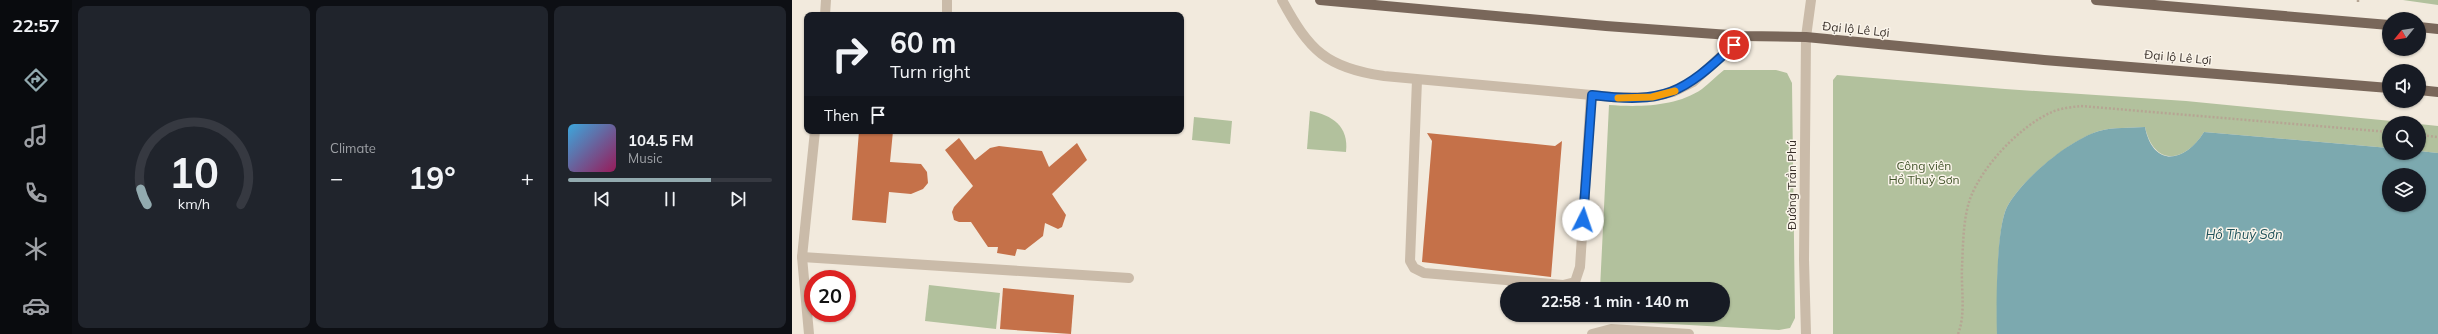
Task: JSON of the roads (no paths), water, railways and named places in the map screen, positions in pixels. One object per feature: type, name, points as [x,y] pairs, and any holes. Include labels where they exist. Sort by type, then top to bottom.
[{"type":"main road","name":"Đại lộ Lê Lợi","points":[[1320,0],[1744,36],[1806,37],[2044,60],[2382,87]]},
{"type":"main road","points":[[2096,0],[2382,24]]},
{"type":"main road","points":[[2426,28],[2438,29]]},
{"type":"main road","points":[[2426,91],[2438,92]]},
{"type":"street","points":[[825,12],[826,0]]},
{"type":"street","points":[[947,0],[947,12]]},
{"type":"street","points":[[1282,0],[1297,29],[1307,43],[1321,55],[1347,68],[1368,74],[1417,80],[1613,98],[1652,97],[1683,88],[1704,73],[1744,36]]},
{"type":"street","name":"Đường Trần Phú","points":[[1806,334],[1804,244],[1806,37],[1811,0]]},
{"type":"street","points":[[1417,80],[1410,261],[1418,272],[1432,274],[1563,285],[1574,282],[1580,267],[1592,95]]},
{"type":"street","points":[[809,334],[802,257],[815,134]]},
{"type":"street","points":[[802,257],[1129,278]]},
{"type":"street","points":[[1592,334],[1611,329],[1689,334]]},
{"type":"water","name":"Hồ Thuỷ Sơn","points":[[2145,127],[2149,140],[2155,149],[2162,155],[2170,156],[2179,155],[2188,150],[2204,132],[2382,147],[2382,160],[2426,160],[2426,152],[2438,153],[2438,334],[1997,334],[1999,250],[2003,217],[2007,207],[2023,185],[2047,162],[2074,143],[2087,136],[2099,131],[2116,128]]},
{"type":"park label","name":"Công viên Hồ Thuỷ Sơn","points":[[1924,172]]}]
